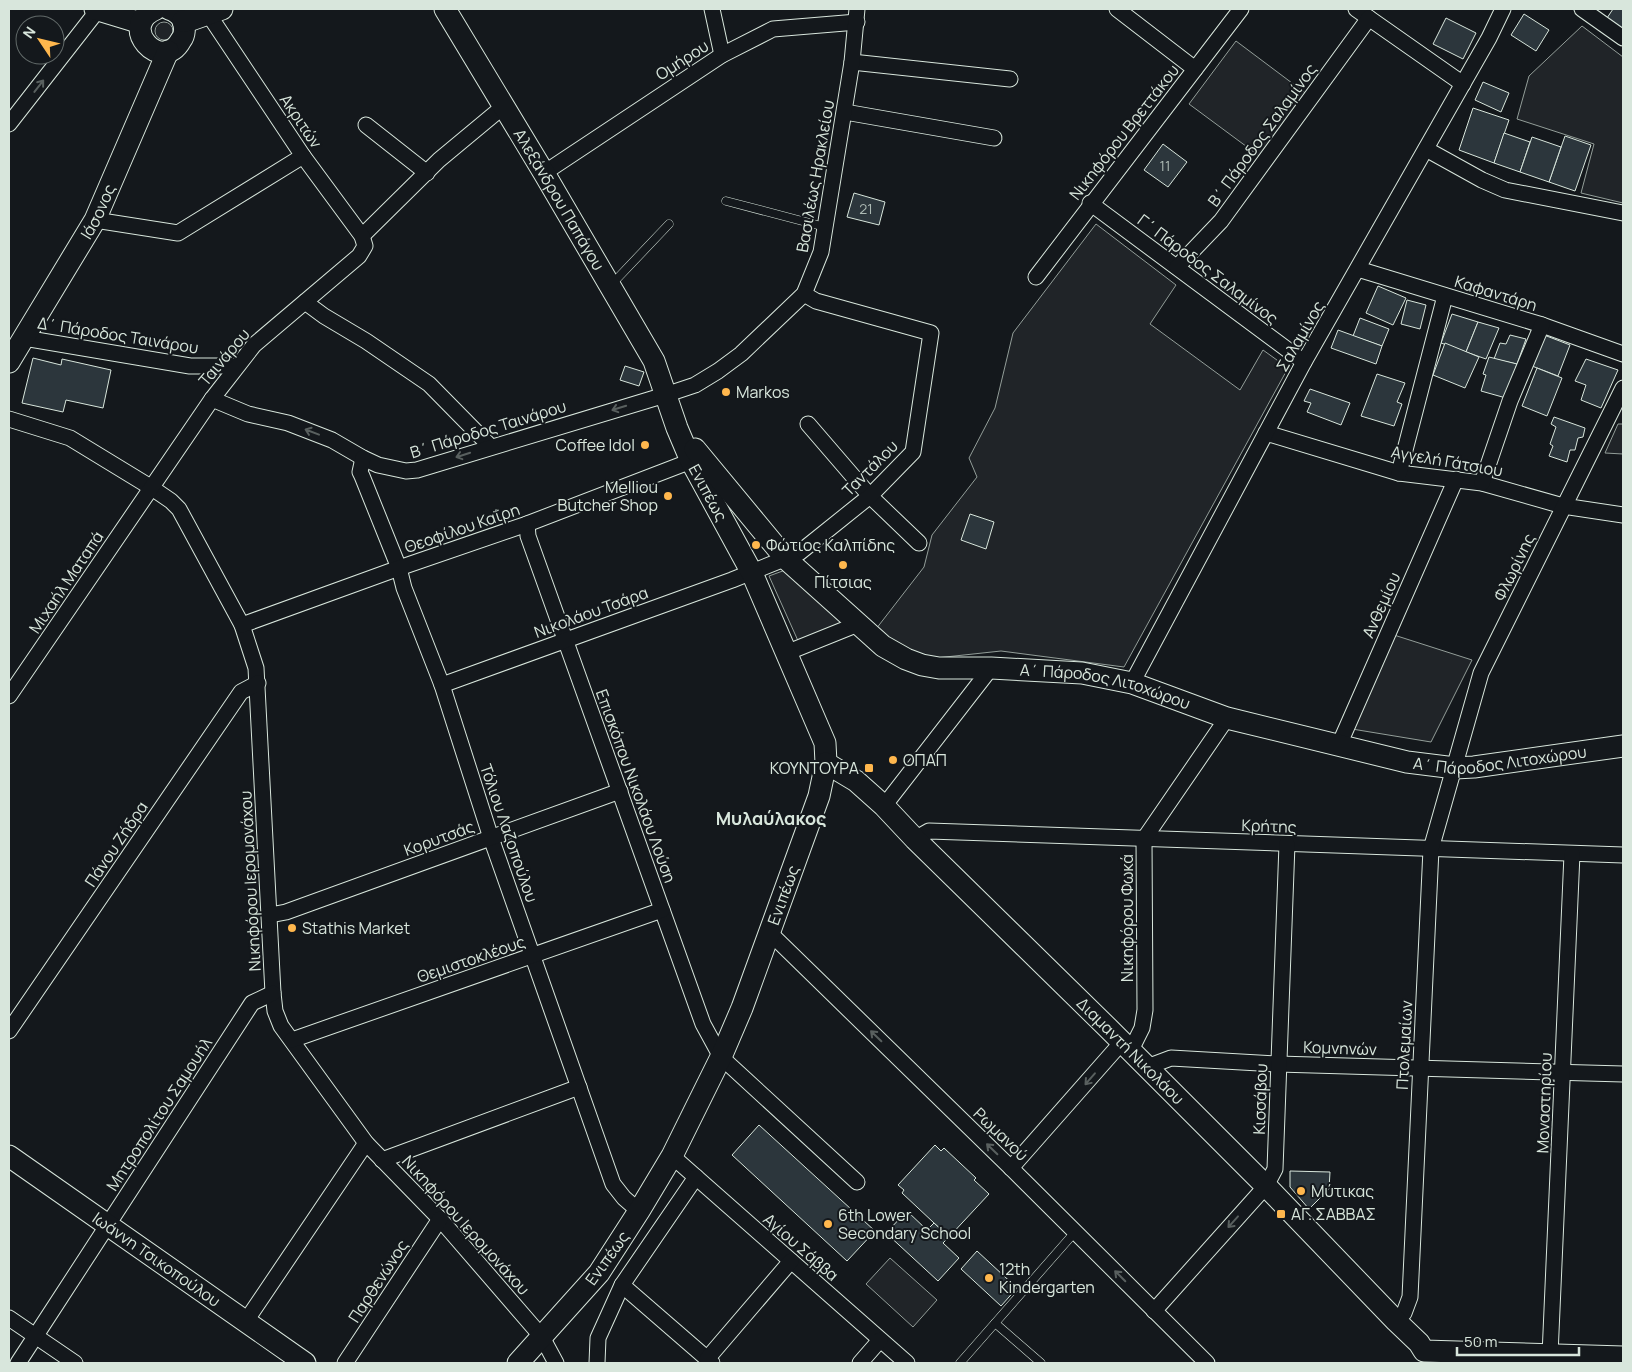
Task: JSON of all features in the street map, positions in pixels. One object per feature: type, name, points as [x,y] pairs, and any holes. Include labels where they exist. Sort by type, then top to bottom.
[{"type":"street","name":"Αλεξάνδρου Παπάγου","points":[[445,9],[654,361],[666,395]]},
{"type":"street","points":[[712,9],[722,55]]},
{"type":"street","points":[[1117,9],[1194,69]]},
{"type":"street","name":"Νικηφόρου Βρεττάκου","points":[[1036,277],[1240,9]]},
{"type":"street","points":[[1356,9],[1463,84]]},
{"type":"street","name":"Σαλαμίνος","points":[[1132,683],[1304,362],[1463,84],[1503,9]]},
{"type":"street","points":[[1582,9],[1623,38]]},
{"type":"street","points":[[9,124],[97,10],[149,16],[140,29],[144,42],[154,50],[168,51]]},
{"type":"street","points":[[176,15],[214,11]]},
{"type":"street","name":"Ακριτών","points":[[214,11],[303,156],[364,241]]},
{"type":"street","name":"Ιάσονος","points":[[15,348],[95,220],[168,51],[175,48],[184,36],[184,29],[176,15]]},
{"type":"street","name":"Ομήρου","points":[[544,173],[722,55],[773,29],[857,15]]},
{"type":"street","name":"Βασιλέως Ηρακλείου","points":[[666,395],[695,385],[718,371],[741,354],[804,294],[821,252],[852,62],[857,15]]},
{"type":"street","name":"Β΄ Πάροδος Σαλαμίνος","points":[[1177,267],[1221,221],[1368,18]]},
{"type":"street","points":[[852,62],[1010,79]]},
{"type":"street","name":"Ταινάρου","points":[[152,488],[212,399],[254,345],[359,256],[364,241],[439,160],[504,106]]},
{"type":"street","points":[[844,112],[994,138]]},
{"type":"street","points":[[366,125],[427,173]]},
{"type":"street","points":[[1426,149],[1482,180],[1505,190],[1623,213]]},
{"type":"street","points":[[95,220],[178,233],[303,156]]},
{"type":"street","name":"Γ΄ Πάροδος Σαλαμίνος","points":[[1090,204],[1304,362]]},
{"type":"street","name":"Καφαντάρη","points":[[1358,269],[1542,324],[1623,354]]},
{"type":"street","name":"Ταντάλου","points":[[752,573],[799,553],[870,496],[913,452],[931,333],[816,301],[804,294]]},
{"type":"street","points":[[1399,473],[1445,296]]},
{"type":"street","points":[[305,302],[429,384],[491,446]]},
{"type":"street","points":[[1482,483],[1510,401],[1542,324]]},
{"type":"street","name":"Δ΄ Πάροδος Ταινάρου","points":[[15,348],[190,366],[236,366]]},
{"type":"street","name":"Φλωρίνης","points":[[1455,768],[1482,673],[1623,388]]},
{"type":"street","name":"Ενιπέως","points":[[518,1363],[599,1273],[639,1212],[672,1156],[721,1057],[742,1008],[819,796],[826,764],[825,743],[752,573],[691,461],[666,395]]},
{"type":"street","name":"Β΄ Πάροδος Ταινάρου","points":[[212,399],[248,414],[288,423],[332,440],[362,458],[392,469],[412,471],[666,395]]},
{"type":"street","name":"Νικηφόρου Ιερομονάχου","points":[[9,419],[70,438],[152,488],[179,509],[242,626],[256,668],[270,915],[272,993],[275,1011],[281,1026],[366,1143],[440,1219],[542,1337],[556,1363]]},
{"type":"street","points":[[808,424],[870,496],[919,544]]},
{"type":"street","name":"Α΄ Πάροδος Λιτοχώρου","points":[[677,428],[786,559],[883,646],[906,659],[922,665],[939,668],[991,668],[1082,673],[1132,683],[1226,718],[1407,762],[1455,768],[1623,746]]},
{"type":"street","name":"Αγγελή Γάτσιου","points":[[1266,433],[1399,473],[1482,483],[1564,506],[1623,515]]},
{"type":"street","name":"Τόλιου Λαζοπούλου","points":[[362,458],[360,472],[399,568],[404,588],[442,685],[491,838],[613,1184],[639,1212]]},
{"type":"street","name":"Θεοφίλου Καΐρη","points":[[242,626],[399,568],[527,524],[691,461]]},
{"type":"street","name":"Ανθεμίου","points":[[1338,745],[1456,479]]},
{"type":"street","name":"Μιχαήλ Ματαπά","points":[[9,696],[152,488]]},
{"type":"street","name":"Επισκόπου Νικολάου Λούση","points":[[527,524],[528,536],[703,1024],[721,1057],[857,1182]]},
{"type":"street","name":"Νικολάου Τσάρα","points":[[442,685],[752,573]]},
{"type":"street","points":[[786,653],[858,624]]},
{"type":"street","points":[[884,806],[991,668]]},
{"type":"street","name":"Πάνου Ζήδρα","points":[[9,1031],[240,692],[258,683]]},
{"type":"street","name":"Νικηφόρου Φωκά","points":[[1011,1168],[1142,1028],[1145,1010],[1144,839],[1226,718]]},
{"type":"street","name":"Διαμαντή Νικολάου","points":[[826,764],[856,781],[884,806],[915,839],[1266,1186],[1419,1343],[1427,1360]]},
{"type":"street","name":"Πτολεμαίων","points":[[1396,1321],[1404,1313],[1410,1297],[1431,849],[1455,768]]},
{"type":"street","name":"Κορυτσάς","points":[[270,915],[286,912],[620,791]]},
{"type":"street","name":"Κρήτης","points":[[915,839],[929,831],[1623,855]]},
{"type":"street","name":"Κισσάβου","points":[[1154,1311],[1266,1186],[1275,1169],[1287,844]]},
{"type":"street","name":"Μοναστηρίου","points":[[1550,1359],[1572,854]]},
{"type":"street","name":"Θεμιστοκλέους","points":[[292,1040],[662,910]]},
{"type":"street","name":"Ρωμανού","points":[[769,932],[1011,1168],[1207,1363]]},
{"type":"street","name":"Μητροπολίτου Σαμουήλ","points":[[18,1363],[252,1003],[272,993]]},
{"type":"street","name":"Κομνηνών","points":[[1147,1067],[1171,1058],[1278,1064],[1623,1074]]},
{"type":"street","points":[[382,1160],[579,1087]]},
{"type":"street","points":[[246,1322],[366,1143]]},
{"type":"street","name":"Ιωάννη Τσικοπούλου","points":[[9,1156],[305,1363]]},
{"type":"street","name":"Αγίου Σάββα","points":[[672,1156],[907,1363]]},
{"type":"street","points":[[596,1363],[598,1338],[622,1286],[696,1177]]},
{"type":"street","name":"Παρθενώνος","points":[[345,1363],[440,1219]]},
{"type":"street","points":[[622,1286],[709,1361],[791,1261]]},
{"type":"street","points":[[9,1318],[75,1363]]},
{"type":"street","points":[[860,1363],[880,1340]]},
{"type":"street","points":[[1427,1360],[1623,1357]]},
{"type":"lane","points":[[726,201],[825,227]]},
{"type":"lane","points":[[610,286],[669,224]]},
{"type":"lane","points":[[960,1363],[1075,1232]]},
{"type":"lane","points":[[995,1323],[1041,1363]]},
{"type":"shaded area","points":[[164,22],[172,27],[173,31],[168,39],[164,40],[156,35],[155,31],[160,23]]},
{"type":"shaded area","points":[[1582,26],[1623,57],[1623,203],[1581,193],[1594,144],[1517,119],[1529,76]]},
{"type":"shaded area","points":[[1236,41],[1308,95],[1262,158],[1189,104]]},
{"type":"shaded area","points":[[1096,224],[1176,285],[1150,324],[1240,390],[1263,350],[1288,368],[1124,667],[1001,651],[936,658],[914,655],[876,629],[924,567],[932,535],[977,477],[969,458],[995,408],[1013,333]]},
{"type":"shaded area","points":[[1618,424],[1623,424],[1623,454],[1605,453]]},
{"type":"shaded area","points":[[788,569],[848,624],[799,643],[769,576]]},
{"type":"shaded area","points":[[1394,635],[1472,660],[1431,742],[1352,729]]},
{"type":"shaded area","points":[[890,1258],[937,1300],[913,1327],[866,1284]]},
{"type":"building","points":[[1613,9],[1623,9],[1623,29],[1607,18]]},
{"type":"building","points":[[1524,14],[1549,30],[1536,51],[1511,35]]},
{"type":"building","points":[[1446,18],[1476,33],[1463,59],[1433,44]]},
{"type":"building","points":[[1483,82],[1509,93],[1501,112],[1475,100]]},
{"type":"building","points":[[1473,108],[1509,120],[1494,163],[1459,150]]},
{"type":"building","points":[[1504,133],[1530,142],[1520,172],[1494,163]]},
{"type":"building","points":[[1565,136],[1591,145],[1575,191],[1549,182]]},
{"type":"building","points":[[1532,137],[1561,147],[1549,182],[1520,172]]},
{"type":"building","points":[[1163,144],[1187,162],[1168,187],[1144,170]]},
{"type":"building","points":[[854,193],[885,202],[879,225],[847,217]]},
{"type":"building","points":[[1378,286],[1406,298],[1393,325],[1366,313]]},
{"type":"building","points":[[1407,300],[1426,305],[1420,329],[1401,324]]},
{"type":"building","points":[[1452,314],[1478,322],[1466,352],[1441,343]]},
{"type":"building","points":[[1360,318],[1389,329],[1382,346],[1353,336]]},
{"type":"building","points":[[1478,322],[1499,328],[1486,359],[1466,352]]},
{"type":"building","points":[[1338,330],[1382,346],[1376,364],[1331,348]]},
{"type":"building","points":[[1510,335],[1526,339],[1517,364],[1494,359],[1500,343],[1506,344]]},
{"type":"building","points":[[1544,335],[1570,345],[1558,376],[1532,366]]},
{"type":"building","points":[[1445,343],[1479,357],[1465,388],[1433,375]]},
{"type":"building","points":[[1489,357],[1517,364],[1506,398],[1481,391],[1486,375],[1483,374]]},
{"type":"building","points":[[33,358],[61,365],[62,359],[111,370],[103,408],[66,400],[63,412],[22,403]]},
{"type":"building","points":[[1586,359],[1618,370],[1601,408],[1581,400],[1586,385],[1575,381]]},
{"type":"building","points":[[625,366],[644,372],[639,386],[620,380]]},
{"type":"building","points":[[1537,368],[1562,378],[1547,416],[1522,406]]},
{"type":"building","points":[[1377,374],[1405,383],[1397,402],[1402,404],[1394,426],[1361,416]]},
{"type":"building","points":[[1310,389],[1350,403],[1341,425],[1307,412],[1311,403],[1304,401]]},
{"type":"building","points":[[1554,417],[1585,428],[1583,437],[1578,438],[1575,450],[1570,450],[1567,462],[1549,456],[1553,446],[1550,444],[1556,427],[1551,424]]},
{"type":"building","points":[[970,514],[994,522],[986,549],[961,540]]},
{"type":"building","points":[[759,1125],[875,1231],[847,1261],[732,1155]]},
{"type":"building","points":[[935,1145],[941,1151],[944,1148],[976,1178],[974,1180],[989,1194],[949,1237],[902,1193],[904,1190],[898,1185]]},
{"type":"building","points":[[1290,1171],[1330,1172],[1329,1189],[1309,1209],[1290,1187]]},
{"type":"building","points":[[907,1211],[927,1230],[934,1223],[949,1237],[943,1243],[959,1258],[938,1281],[886,1233]]},
{"type":"building","name":"12th Kindergarten","points":[[977,1251],[1017,1288],[1001,1306],[961,1269]]},
{"type":"place","name":"Markos","points":[[726,392]]},
{"type":"place","name":"Coffee Idol","points":[[645,445]]},
{"type":"place","name":"Melliou Butcher Shop","points":[[668,496]]},
{"type":"place","name":"Φώτιος Καλπίδης","points":[[756,545]]},
{"type":"place","name":"Πίτσιας","points":[[843,565]]},
{"type":"place","name":"ΟΠΑΠ","points":[[893,760]]},
{"type":"place","name":"ΚΟΥΝΤΟΥΡΑ","points":[[869,768]]},
{"type":"place","name":"Stathis Market","points":[[292,928]]},
{"type":"place","name":"Μύτικας","points":[[1301,1191]]},
{"type":"place","name":"ΑΓ. ΣΑΒΒΑΣ","points":[[1281,1214]]},
{"type":"place","name":"6th Lower Secondary School","points":[[828,1224]]},
{"type":"place","name":"12th Kindergarten","points":[[989,1278]]},
{"type":"district","name":"Μυλαύλακος","points":[[771,819]]}]
